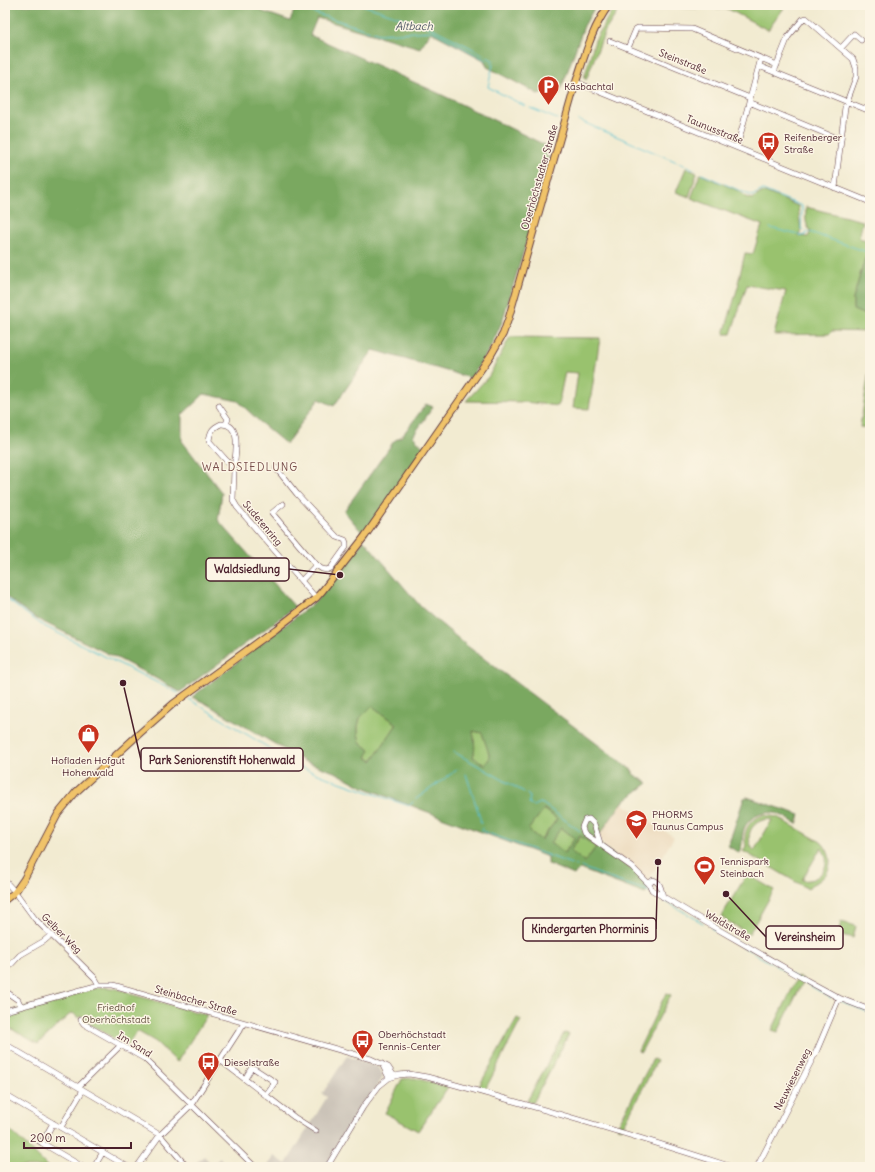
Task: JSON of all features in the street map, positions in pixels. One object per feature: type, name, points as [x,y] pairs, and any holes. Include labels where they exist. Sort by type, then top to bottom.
[{"type":"main road","name":"Oberhöchstadter Straße","points":[[5,900],[15,892],[30,870],[52,824],[76,792],[183,696],[276,629],[316,598],[328,585],[365,536],[491,355],[503,334],[515,296],[576,82],[591,37],[609,5]]},
{"type":"street","points":[[774,72],[788,37],[803,19],[806,18],[853,59],[857,73],[847,102],[835,188]]},
{"type":"street","points":[[628,48],[636,29],[638,28],[690,29],[777,65]]},
{"type":"street","points":[[841,48],[854,34],[861,40]]},
{"type":"street","name":"Steinstraße","points":[[610,41],[842,140]]},
{"type":"street","points":[[737,147],[761,58]]},
{"type":"street","points":[[759,66],[870,111]]},
{"type":"street","name":"Taunusstraße","points":[[576,82],[870,202]]},
{"type":"street","name":"Sudetenring","points":[[219,406],[228,419],[226,424],[230,425],[236,435],[234,500],[237,507],[316,598]]},
{"type":"street","points":[[226,424],[221,424],[214,427],[210,433],[209,440],[234,469]]},
{"type":"street","points":[[276,468],[337,537],[345,540],[346,547],[331,568],[327,570],[316,565],[272,513],[283,504]]},
{"type":"street","points":[[301,581],[316,565]]},
{"type":"street","name":"Waldstraße","points":[[600,843],[594,824],[589,819],[585,820],[583,824],[584,833],[632,867],[649,884],[652,890],[839,998],[870,1010]]},
{"type":"street","name":"Waldstraße","points":[[649,884],[653,880],[658,882],[660,884],[663,897]]},
{"type":"street","name":"Gelber Weg","points":[[5,881],[15,892],[28,911],[95,978],[99,985]]},
{"type":"street","points":[[5,971],[20,955],[44,941],[51,935]]},
{"type":"street","name":"Steinbacher Straße","points":[[5,1010],[99,985],[113,985],[371,1059],[388,1067],[391,1077]]},
{"type":"street","points":[[5,991],[18,1000],[21,1006]]},
{"type":"street","name":"Neuwiesenweg","points":[[757,1167],[818,1050],[839,998]]},
{"type":"street","name":"Im Sand","points":[[81,1020],[84,1024],[145,1059],[255,1167]]},
{"type":"street","points":[[137,1167],[160,1135],[192,1105],[244,1023]]},
{"type":"street","points":[[5,1044],[160,1135],[187,1167]]},
{"type":"street","points":[[61,1127],[81,1088],[121,1045]]},
{"type":"street","points":[[220,1060],[307,1126],[316,1131]]},
{"type":"street","points":[[244,1079],[252,1067],[275,1082],[266,1095]]},
{"type":"street","points":[[327,1167],[375,1089],[391,1077],[409,1074],[427,1077],[642,1139],[732,1167]]},
{"type":"street","points":[[5,1094],[128,1167]]},
{"type":"street","points":[[42,1143],[53,1123]]},
{"type":"street","points":[[36,1139],[83,1167]]},
{"type":"street","points":[[94,1167],[103,1152]]},
{"type":"shaded area","name":"PHORMS Taunus Campus","points":[[622,803],[674,837],[648,881],[603,844],[600,835]]},
{"type":"shaded area","points":[[347,1056],[378,1067],[383,1077],[326,1167],[267,1167],[274,1156],[286,1164],[327,1097],[322,1094]]},
{"type":"shaded area","points":[[204,1156],[212,1165],[220,1158],[227,1167],[191,1167]]},
{"type":"green space","points":[[5,5],[262,5],[261,11],[290,21],[296,5],[596,5],[584,26],[559,95],[546,91],[538,94],[487,67],[484,60],[431,32],[420,48],[317,18],[310,35],[438,93],[549,147],[546,154],[551,161],[502,322],[489,350],[471,378],[373,350],[334,406],[319,399],[286,444],[238,401],[204,394],[182,415],[182,441],[222,493],[218,520],[295,607],[180,692],[119,659],[35,618],[5,596]]},
{"type":"green space","points":[[615,5],[622,5],[605,31],[586,80],[584,78],[595,40]]},
{"type":"green space","points":[[625,5],[786,5],[768,30],[728,9]]},
{"type":"green space","points":[[686,168],[697,173],[689,197],[676,192]]},
{"type":"green space","points":[[700,174],[739,191],[747,198],[752,199],[765,192],[798,206],[801,231],[798,236],[808,237],[811,231],[806,223],[806,207],[863,221],[859,238],[870,241],[870,257],[865,258],[853,299],[853,309],[870,317],[870,332],[832,331],[829,334],[774,335],[786,291],[747,285],[731,334],[724,334],[739,283],[745,253],[753,254],[762,225],[691,198]]},
{"type":"green space","points":[[870,257],[870,317],[853,310],[853,299],[865,258]]},
{"type":"green space","points":[[510,337],[600,338],[589,409],[573,408],[578,373],[565,372],[558,406],[525,402],[466,401],[489,376]]},
{"type":"green space","points":[[870,364],[870,428],[860,427]]},
{"type":"green space","points":[[426,404],[433,407],[413,436],[425,449],[365,536],[344,511],[394,441],[402,436]]},
{"type":"green space","points":[[364,540],[421,607],[466,645],[633,771],[633,774],[648,783],[622,803],[595,841],[635,871],[649,885],[645,894],[580,869],[574,875],[548,864],[548,857],[361,786],[337,773],[304,761],[205,703],[192,697],[315,602]],"holes":[[[372,706],[397,724],[372,761],[366,757],[370,750],[360,742],[358,733],[360,718]],[[473,731],[482,733],[490,757],[485,765],[473,757],[475,747]],[[544,809],[557,819],[541,840],[528,830]],[[561,828],[575,838],[564,853],[550,843]],[[580,836],[596,847],[585,862],[570,851]]]},
{"type":"green space","points":[[372,706],[397,724],[372,761],[366,756],[370,750],[360,742],[358,726],[360,718]]},
{"type":"green space","points":[[473,731],[482,733],[491,757],[485,765],[473,757],[475,748]]},
{"type":"green space","points":[[747,797],[800,815],[797,824],[785,817],[773,813],[754,817],[746,824],[739,853],[728,846],[744,798]]},
{"type":"green space","points":[[544,809],[557,819],[541,840],[528,830]]},
{"type":"green space","points":[[764,815],[777,817],[821,842],[825,846],[830,861],[828,871],[825,876],[808,889],[743,851],[746,846],[745,835],[748,826],[754,819]],"holes":[[[767,819],[772,820],[754,851],[749,841],[750,831],[756,823]],[[821,848],[826,859],[824,870],[815,878],[802,880]]]},
{"type":"green space","points":[[560,828],[575,838],[564,853],[550,843]]},
{"type":"green space","points":[[581,836],[596,847],[585,862],[570,851]]},
{"type":"green space","points":[[747,874],[774,890],[749,934],[721,917]]},
{"type":"green space","points":[[841,922],[856,926],[853,938],[838,934]]},
{"type":"green space","points":[[798,977],[804,980],[778,1032],[772,1030]]},
{"type":"green space","name":"Friedhof Oberhöchstadt","points":[[100,987],[114,988],[129,992],[130,994],[207,1015],[177,1062],[156,1042],[137,1031],[127,1046],[86,1022],[86,1018],[81,1016],[78,1018],[73,1013],[38,1044],[8,1027],[5,1023],[5,1013]]},
{"type":"green space","points":[[666,993],[671,995],[641,1052],[638,1051]]},
{"type":"green space","points":[[517,1018],[521,1020],[485,1090],[478,1088]]},
{"type":"green space","points":[[564,1033],[569,1034],[533,1103],[527,1101]]},
{"type":"green space","points":[[653,1059],[657,1061],[622,1128],[617,1127]]},
{"type":"green space","points":[[415,1078],[448,1087],[418,1131],[385,1113],[402,1079]]},
{"type":"green space","points":[[5,1126],[48,1167],[9,1167],[6,1164],[8,1167],[5,1167],[5,1164],[7,1162],[5,1160]]},
{"type":"waterway","name":"Altbach","points":[[290,5],[379,34],[433,31],[493,64],[488,87],[525,106]]},
{"type":"waterway","name":"Altbach","points":[[363,5],[434,29],[494,61]]},
{"type":"waterway","name":"Altbach","points":[[530,108],[557,119]]},
{"type":"waterway","name":"Altbach","points":[[578,120],[696,170]]},
{"type":"waterway","name":"Altbach","points":[[702,174],[752,196],[763,190],[802,206],[801,229],[870,253]]},
{"type":"waterway","name":"Altbach","points":[[770,228],[803,236],[808,233]]},
{"type":"waterway","points":[[5,598],[42,625],[178,693]]},
{"type":"waterway","points":[[189,699],[300,767],[331,779]]},
{"type":"waterway","points":[[454,752],[524,792]]},
{"type":"waterway","points":[[416,799],[458,769]]},
{"type":"waterway","points":[[466,774],[481,824]]},
{"type":"waterway","points":[[334,780],[409,806],[413,802]]},
{"type":"waterway","points":[[527,794],[530,797],[530,804],[534,806],[540,803],[543,804],[580,831]]},
{"type":"waterway","points":[[482,828],[482,831],[577,866]]},
{"type":"waterway","points":[[581,867],[648,891],[703,923]]},
{"type":"waterway","points":[[646,886],[648,891]]},
{"type":"waterway","points":[[711,928],[831,998]]},
{"type":"waterway","points":[[841,1001],[870,1013]]},
{"type":"waterway","points":[[5,1163],[9,1167]]},
{"type":"place","name":"Käsbachtal","points":[[549,106]]},
{"type":"place","name":"Reifenberger Straße","points":[[768,162]]},
{"type":"place","name":"Waldsiedlung","points":[[340,575]]},
{"type":"place","name":"Park Seniorenstift Hohenwald","points":[[123,683]]},
{"type":"place","name":"Hofladen Hofgut Hohenwald","points":[[88,754]]},
{"type":"place","name":"PHORMS Taunus Campus","points":[[637,840]]},
{"type":"place","name":"Kindergarten Phorminis","points":[[658,862]]},
{"type":"place","name":"Tennispark Steinbach","points":[[704,886]]},
{"type":"place","name":"Vereinsheim","points":[[726,894]]},
{"type":"place","name":"Oberhöchstadt Tennis-Center","points":[[363,1060]]},
{"type":"place","name":"Dieselstraße","points":[[209,1082]]},
{"type":"district","name":"WALDSIEDLUNG","points":[[250,467]]}]
